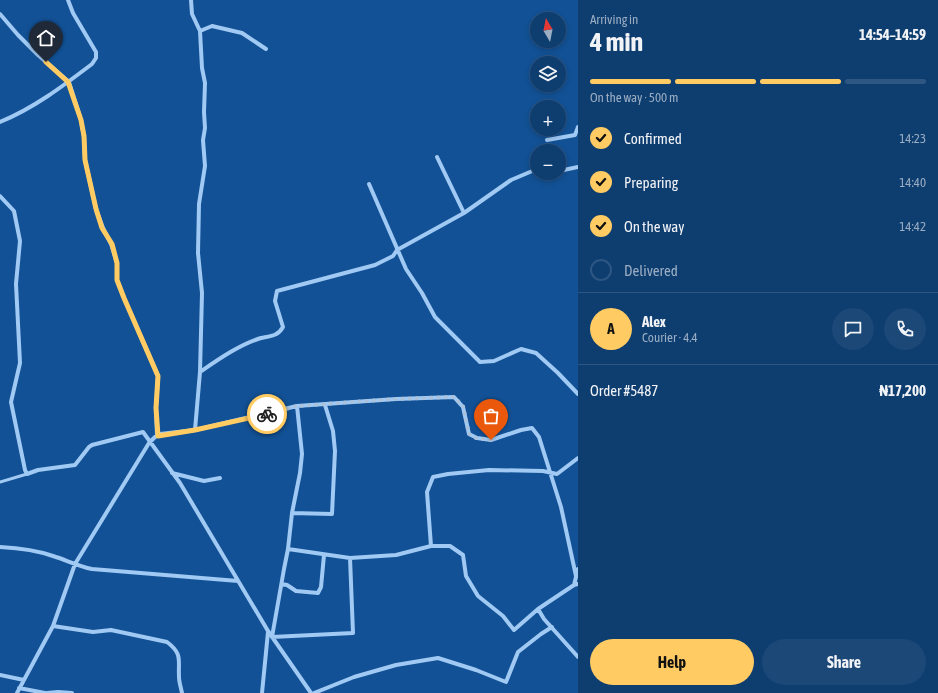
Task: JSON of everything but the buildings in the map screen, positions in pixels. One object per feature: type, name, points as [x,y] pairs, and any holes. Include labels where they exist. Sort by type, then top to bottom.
[{"type":"street","points":[[0,122],[12,117],[68,82],[92,64],[96,58],[96,52],[73,13],[68,0]]},
{"type":"street","points":[[191,0],[192,14],[200,31],[202,68],[205,83],[205,128],[203,140],[205,166],[199,204],[198,253],[202,293],[200,372],[195,430]]},
{"type":"street","points":[[0,14],[18,36],[68,82],[81,120],[84,136],[85,160],[96,209],[102,228],[112,244],[117,263],[117,280],[158,376],[156,408],[158,436]]},
{"type":"street","points":[[200,31],[212,26],[242,32],[266,49]]},
{"type":"street","points":[[547,140],[575,135],[578,127]]},
{"type":"street","points":[[438,157],[464,213]]},
{"type":"street","points":[[566,170],[578,167]]},
{"type":"street","points":[[200,372],[221,358],[253,341],[279,333],[283,327],[275,301],[277,291],[375,265],[393,256],[397,250],[464,213],[511,180],[530,172]]},
{"type":"street","points":[[369,184],[406,269],[422,293],[435,317],[480,362],[494,361],[522,349],[536,353],[578,394]]},
{"type":"street","points":[[0,196],[14,211],[20,241],[16,284],[20,362],[11,398],[11,406],[27,474],[38,470],[76,464],[92,445],[143,432],[192,502],[268,631],[313,693],[396,665],[438,658],[476,670],[506,682],[518,652],[552,627]]},
{"type":"street","points":[[72,693],[18,691],[53,626],[75,564],[150,443],[158,436],[195,430],[297,406],[396,399],[454,397],[463,406],[469,434],[476,438],[491,440],[532,428],[538,437],[551,472],[563,515],[576,576],[576,585],[538,609],[514,630],[503,616],[478,596],[466,576],[463,556],[450,546],[431,546],[396,555],[350,558],[288,549]]},
{"type":"street","points":[[292,513],[332,514],[335,451],[333,431],[325,405]]},
{"type":"street","points":[[272,637],[300,473],[302,454],[297,406]]},
{"type":"street","points":[[431,546],[427,492],[433,478],[448,474],[489,470],[542,471],[558,474],[578,458]]},
{"type":"street","points":[[172,472],[204,481],[220,478]]},
{"type":"street","points":[[0,547],[26,549],[43,553],[92,569],[238,581]]},
{"type":"street","points":[[282,584],[287,585],[296,591],[318,593],[321,587],[324,555]]},
{"type":"street","points":[[272,637],[353,633],[350,558]]},
{"type":"street","points":[[576,576],[578,569]]},
{"type":"street","points":[[538,609],[544,619],[578,657]]},
{"type":"street","points":[[53,626],[93,632],[111,630],[167,642],[178,654],[179,676],[182,693]]},
{"type":"street","points":[[262,693],[268,631]]},
{"type":"street","points":[[0,675],[24,680]]},
{"type":"lane","points":[[0,482],[27,474]]},
{"type":"way so far","points":[[267,414],[297,406],[396,399],[454,397],[463,406],[469,434],[476,438],[491,440]]},
{"type":"route","points":[[46,62],[68,82],[81,120],[84,136],[85,160],[96,209],[102,228],[112,244],[117,263],[117,280],[158,376],[156,408],[158,436],[160,434],[195,430],[267,414]]}]
